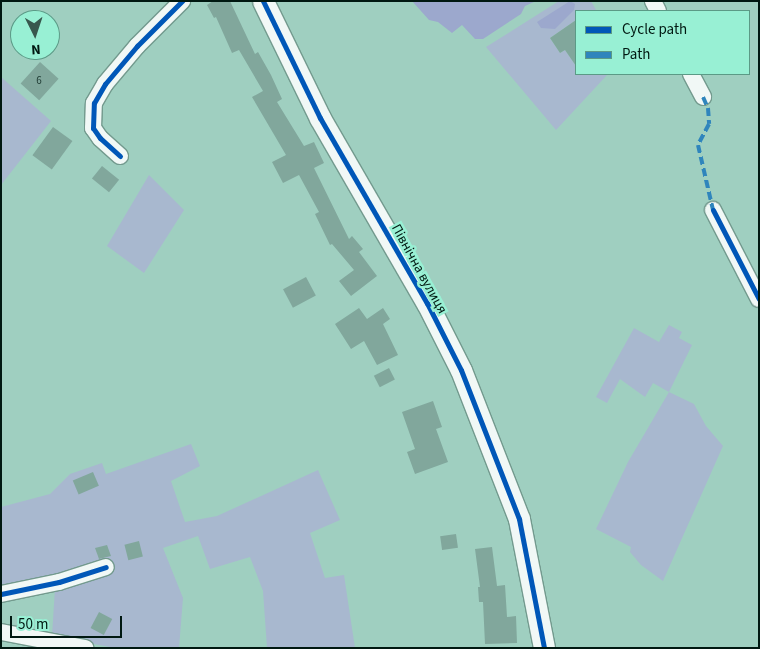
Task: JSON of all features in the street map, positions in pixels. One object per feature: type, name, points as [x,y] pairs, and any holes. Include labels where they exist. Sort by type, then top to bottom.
[{"type":"street","points":[[120,156],[100,138],[93,128],[94,103],[106,84],[137,46],[182,1]]},
{"type":"street","name":"Північна вулиця","points":[[263,1],[320,118],[427,303],[461,370],[519,519],[544,648]]},
{"type":"street","points":[[692,75],[703,97]]},
{"type":"street","points":[[712,210],[759,299]]},
{"type":"street","points":[[1,594],[59,582],[106,566]]},
{"type":"street","points":[[1,632],[85,648]]},
{"type":"shaded area","points":[[412,1],[536,1],[525,6],[521,14],[483,39],[475,39],[462,25],[452,33],[438,22],[429,20]]},
{"type":"shaded area","points":[[559,1],[591,1],[596,10],[575,10],[575,21],[550,38],[560,53],[565,50],[575,65],[575,75],[607,75],[556,130],[486,47]]},
{"type":"shaded area","points":[[570,1],[575,4],[574,10],[555,29],[541,28],[537,22]]},
{"type":"shaded area","points":[[1,77],[51,121],[1,185]]},
{"type":"shaded area","points":[[149,175],[184,210],[144,273],[107,246]]},
{"type":"shaded area","points":[[669,325],[682,332],[679,338],[692,345],[669,392],[653,383],[645,397],[620,379],[607,403],[596,397],[634,328],[659,342]]},
{"type":"shaded area","points":[[669,392],[694,404],[706,426],[723,446],[663,581],[641,565],[630,552],[631,547],[596,529],[628,462]]},
{"type":"shaded area","points":[[191,444],[200,466],[171,481],[185,522],[217,516],[318,470],[340,520],[310,533],[325,578],[344,575],[355,648],[267,648],[263,591],[250,557],[210,569],[198,536],[163,548],[183,598],[179,648],[115,648],[52,636],[55,588],[1,589],[1,507],[50,494],[70,474],[102,463],[106,474]]},
{"type":"building","points":[[213,1],[230,1],[255,54],[258,52],[271,75],[282,99],[277,102],[304,146],[314,142],[324,163],[314,168],[349,239],[352,236],[363,249],[359,252],[377,276],[351,296],[339,281],[354,270],[332,244],[330,245],[315,214],[319,212],[299,175],[283,183],[272,162],[286,155],[252,97],[263,91],[239,50],[232,53],[216,17],[214,18],[207,5]]},
{"type":"building","points":[[575,21],[575,65],[565,50],[560,53],[550,38]]},
{"type":"building","points":[[40,62],[59,79],[39,100],[21,84]]},
{"type":"building","points":[[53,127],[72,141],[52,169],[32,155]]},
{"type":"building","points":[[102,166],[119,180],[109,192],[92,178]]},
{"type":"building","points":[[306,277],[316,296],[293,308],[283,289]]},
{"type":"building","points":[[359,308],[367,319],[383,308],[390,319],[383,324],[398,355],[377,365],[364,341],[351,349],[335,324]]},
{"type":"building","points":[[389,368],[395,380],[380,387],[374,376]]},
{"type":"building","points":[[433,401],[442,427],[436,429],[448,462],[415,474],[407,452],[415,449],[402,412]]},
{"type":"building","points":[[93,472],[99,486],[79,494],[73,481]]},
{"type":"building","points":[[456,534],[458,548],[442,550],[440,536]]},
{"type":"building","points":[[139,541],[143,557],[128,560],[124,545]]},
{"type":"building","points":[[107,545],[111,556],[99,559],[95,548]]},
{"type":"building","points":[[492,547],[497,586],[505,585],[507,617],[516,616],[517,643],[485,644],[483,602],[479,602],[478,587],[480,587],[475,549]]},
{"type":"building","points":[[99,612],[112,619],[104,635],[91,628]]},
{"type":"marked path","points":[[703,97],[708,108],[709,124],[698,145],[713,210]]},
{"type":"cycle path","points":[[120,156],[100,138],[93,128],[94,103],[105,84],[137,46],[182,1]]},
{"type":"cycle path","points":[[263,1],[320,118],[427,303],[461,370],[519,519],[544,648]]},
{"type":"cycle path","points":[[713,210],[759,299]]},
{"type":"cycle path","points":[[1,594],[59,582],[106,567]]}]
